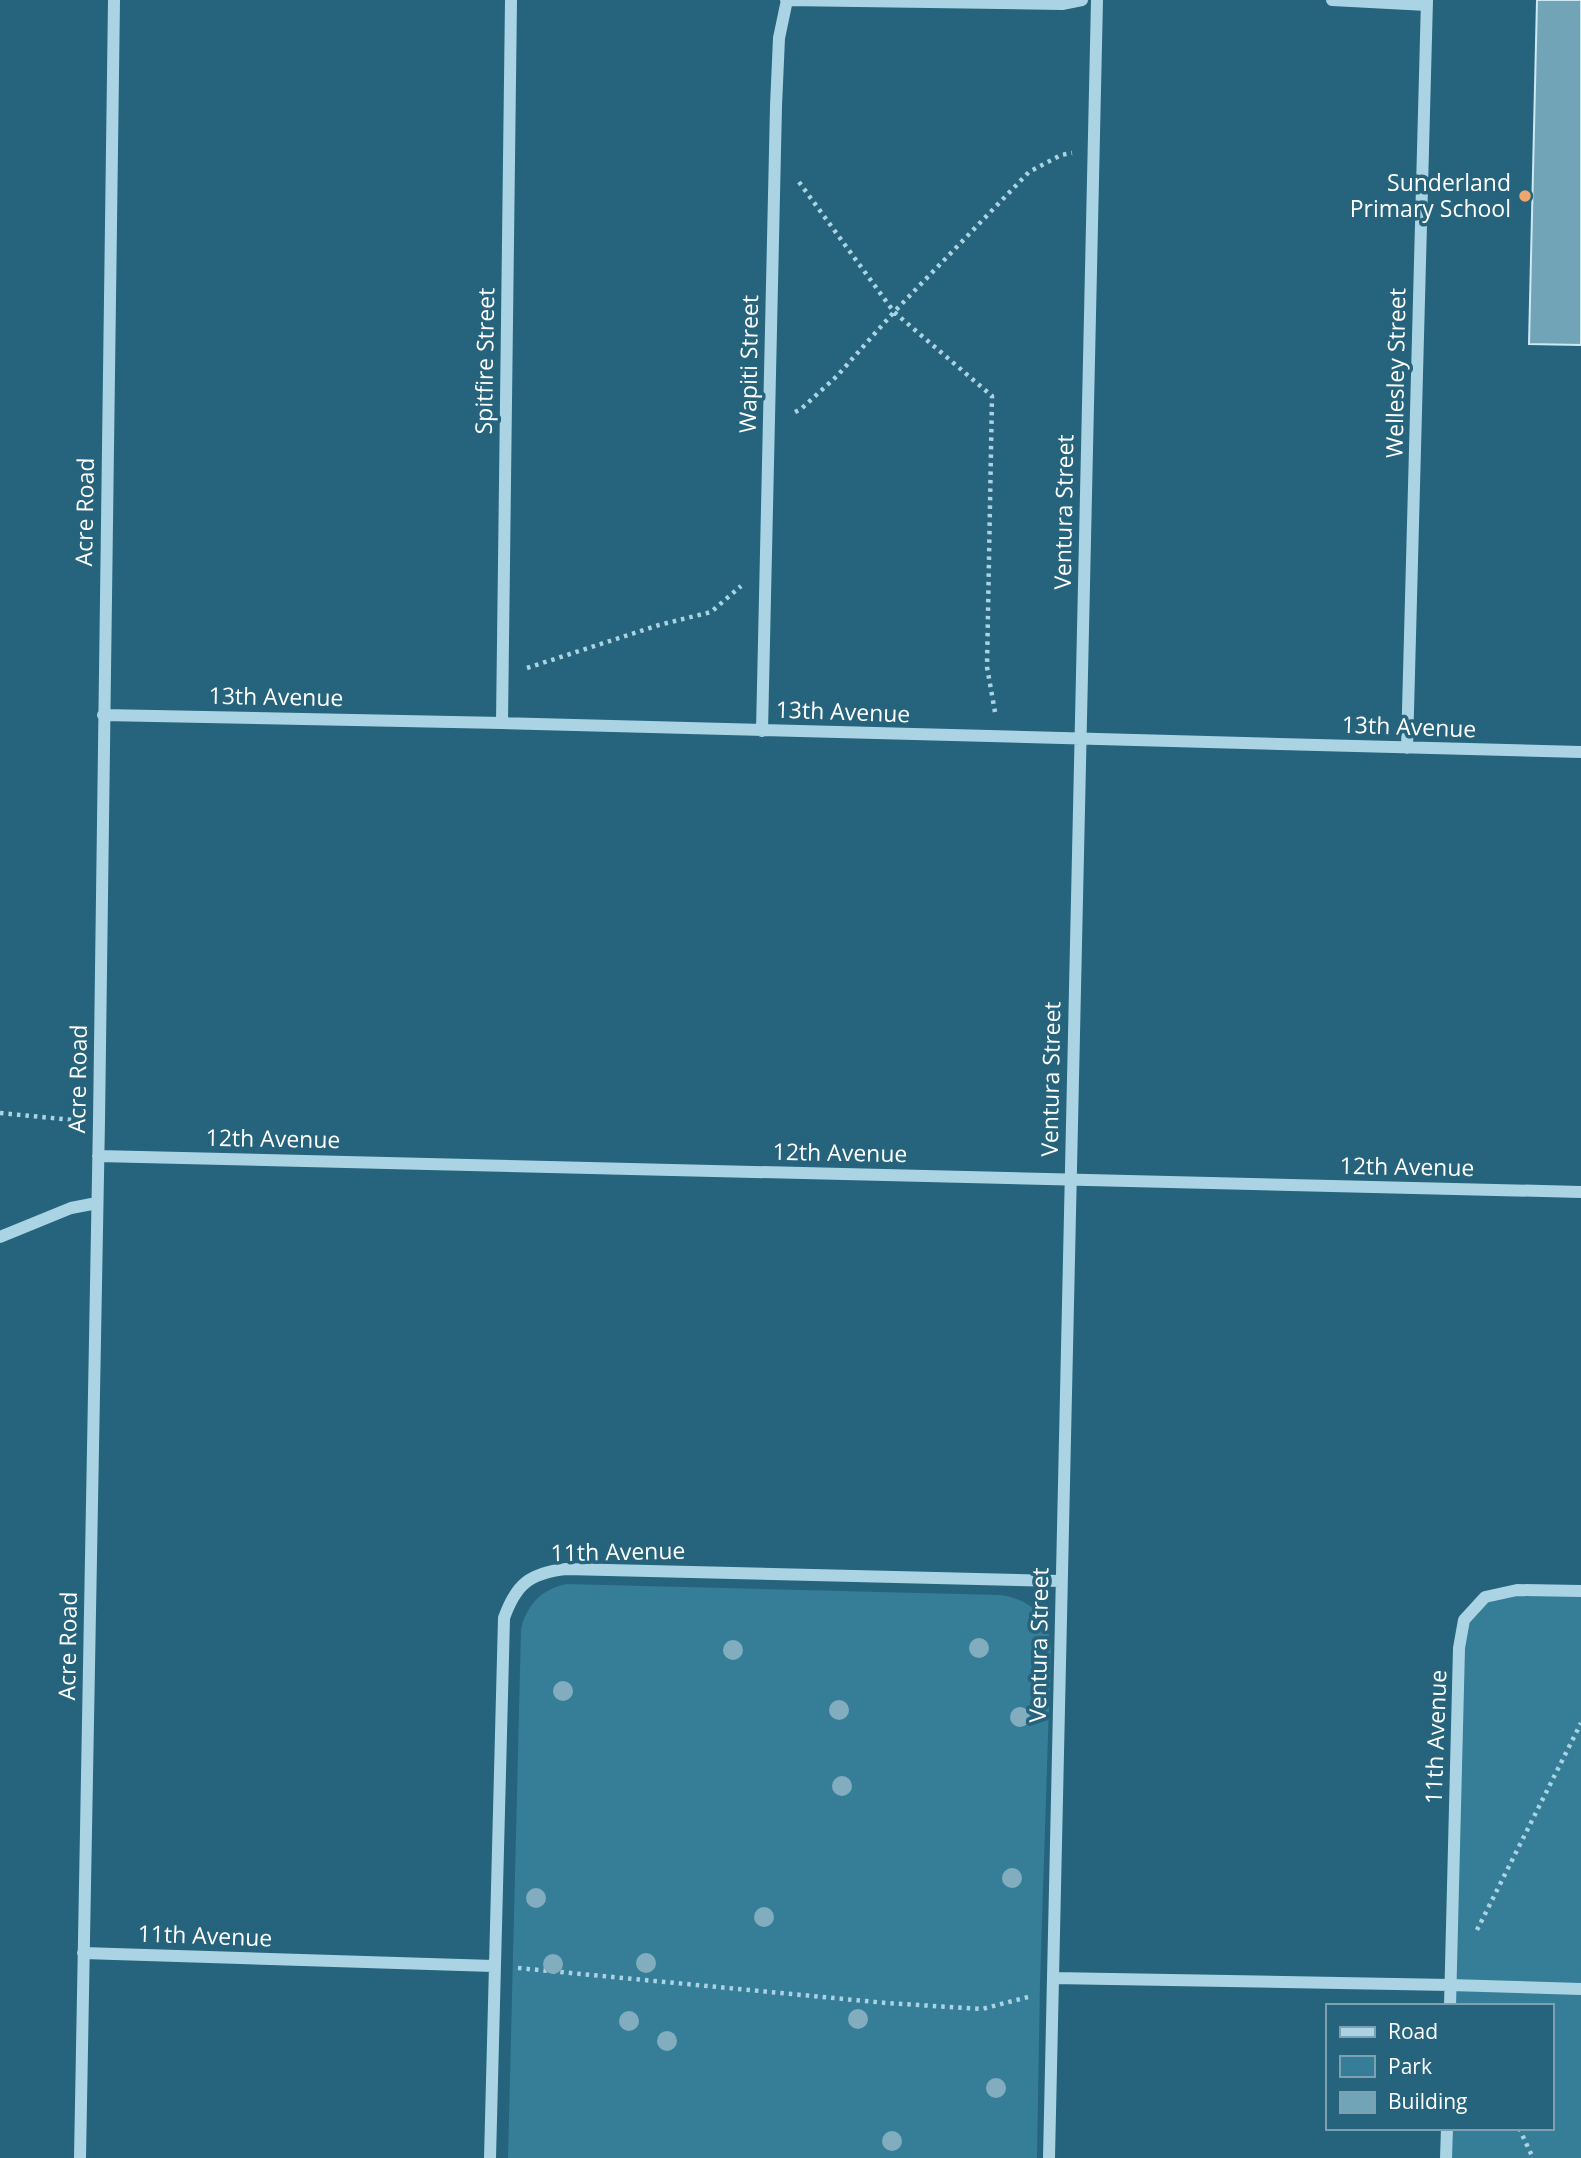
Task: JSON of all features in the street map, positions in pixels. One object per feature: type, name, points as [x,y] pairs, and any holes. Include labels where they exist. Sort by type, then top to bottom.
[{"type":"street","name":"Acre Road","points":[[80,2158],[114,0]]},
{"type":"street","name":"Spitfire Street","points":[[502,723],[510,0]]},
{"type":"street","points":[[786,0],[1062,4],[1082,0]]},
{"type":"street","name":"Wapiti Street","points":[[762,731],[777,93],[779,38],[786,0]]},
{"type":"street","name":"Ventura Street","points":[[1049,2158],[1097,0]]},
{"type":"street","points":[[1332,0],[1427,2]]},
{"type":"street","name":"Wellesley Street","points":[[1407,748],[1427,2]]},
{"type":"street","name":"13th Avenue","points":[[103,715],[1581,752]]},
{"type":"street","name":"12th Avenue","points":[[97,1156],[1581,1192]]},
{"type":"street","points":[[0,1237],[71,1208],[97,1203]]},
{"type":"street","name":"11th Avenue","points":[[490,2158],[504,1618],[511,1598],[526,1581],[545,1571],[566,1569],[1061,1581]]},
{"type":"street","name":"11th Avenue","points":[[1450,2004],[1459,1662],[1464,1620],[1485,1597],[1517,1590],[1581,1591]]},
{"type":"street","name":"11th Avenue","points":[[83,1953],[493,1966]]},
{"type":"street","points":[[1053,1978],[1450,1984],[1581,1989]]},
{"type":"street","points":[[1446,2158],[1447,2130]]},
{"type":"path","points":[[769,424],[801,409],[838,376],[894,312],[1029,172],[1061,155],[1093,151]]},
{"type":"path","points":[[795,177],[894,312],[992,396],[987,667],[1000,737]]},
{"type":"path","points":[[503,677],[576,651],[711,612],[737,588],[765,577]]},
{"type":"path","points":[[0,1113],[73,1120]]},
{"type":"path","points":[[1475,1935],[1581,1723]]},
{"type":"path","points":[[493,1966],[886,2003],[982,2009],[1035,1995],[1053,1978]]},
{"type":"path","points":[[1520,2130],[1533,2158]]},
{"type":"green space","points":[[567,1584],[1000,1595],[1028,1604],[1041,1617],[1051,1645],[1037,2158],[508,2158],[521,1629],[527,1612],[537,1599],[558,1586]]},
{"type":"green space","points":[[1581,1591],[1581,2158],[1446,2158],[1447,2130],[1553,2130],[1553,2004],[1450,2004],[1464,1620],[1485,1597]]},
{"type":"building","points":[[1537,0],[1581,0],[1581,345],[1529,344]]},
{"type":"place","name":"Sunderland Primary School","points":[[1525,196]]}]
